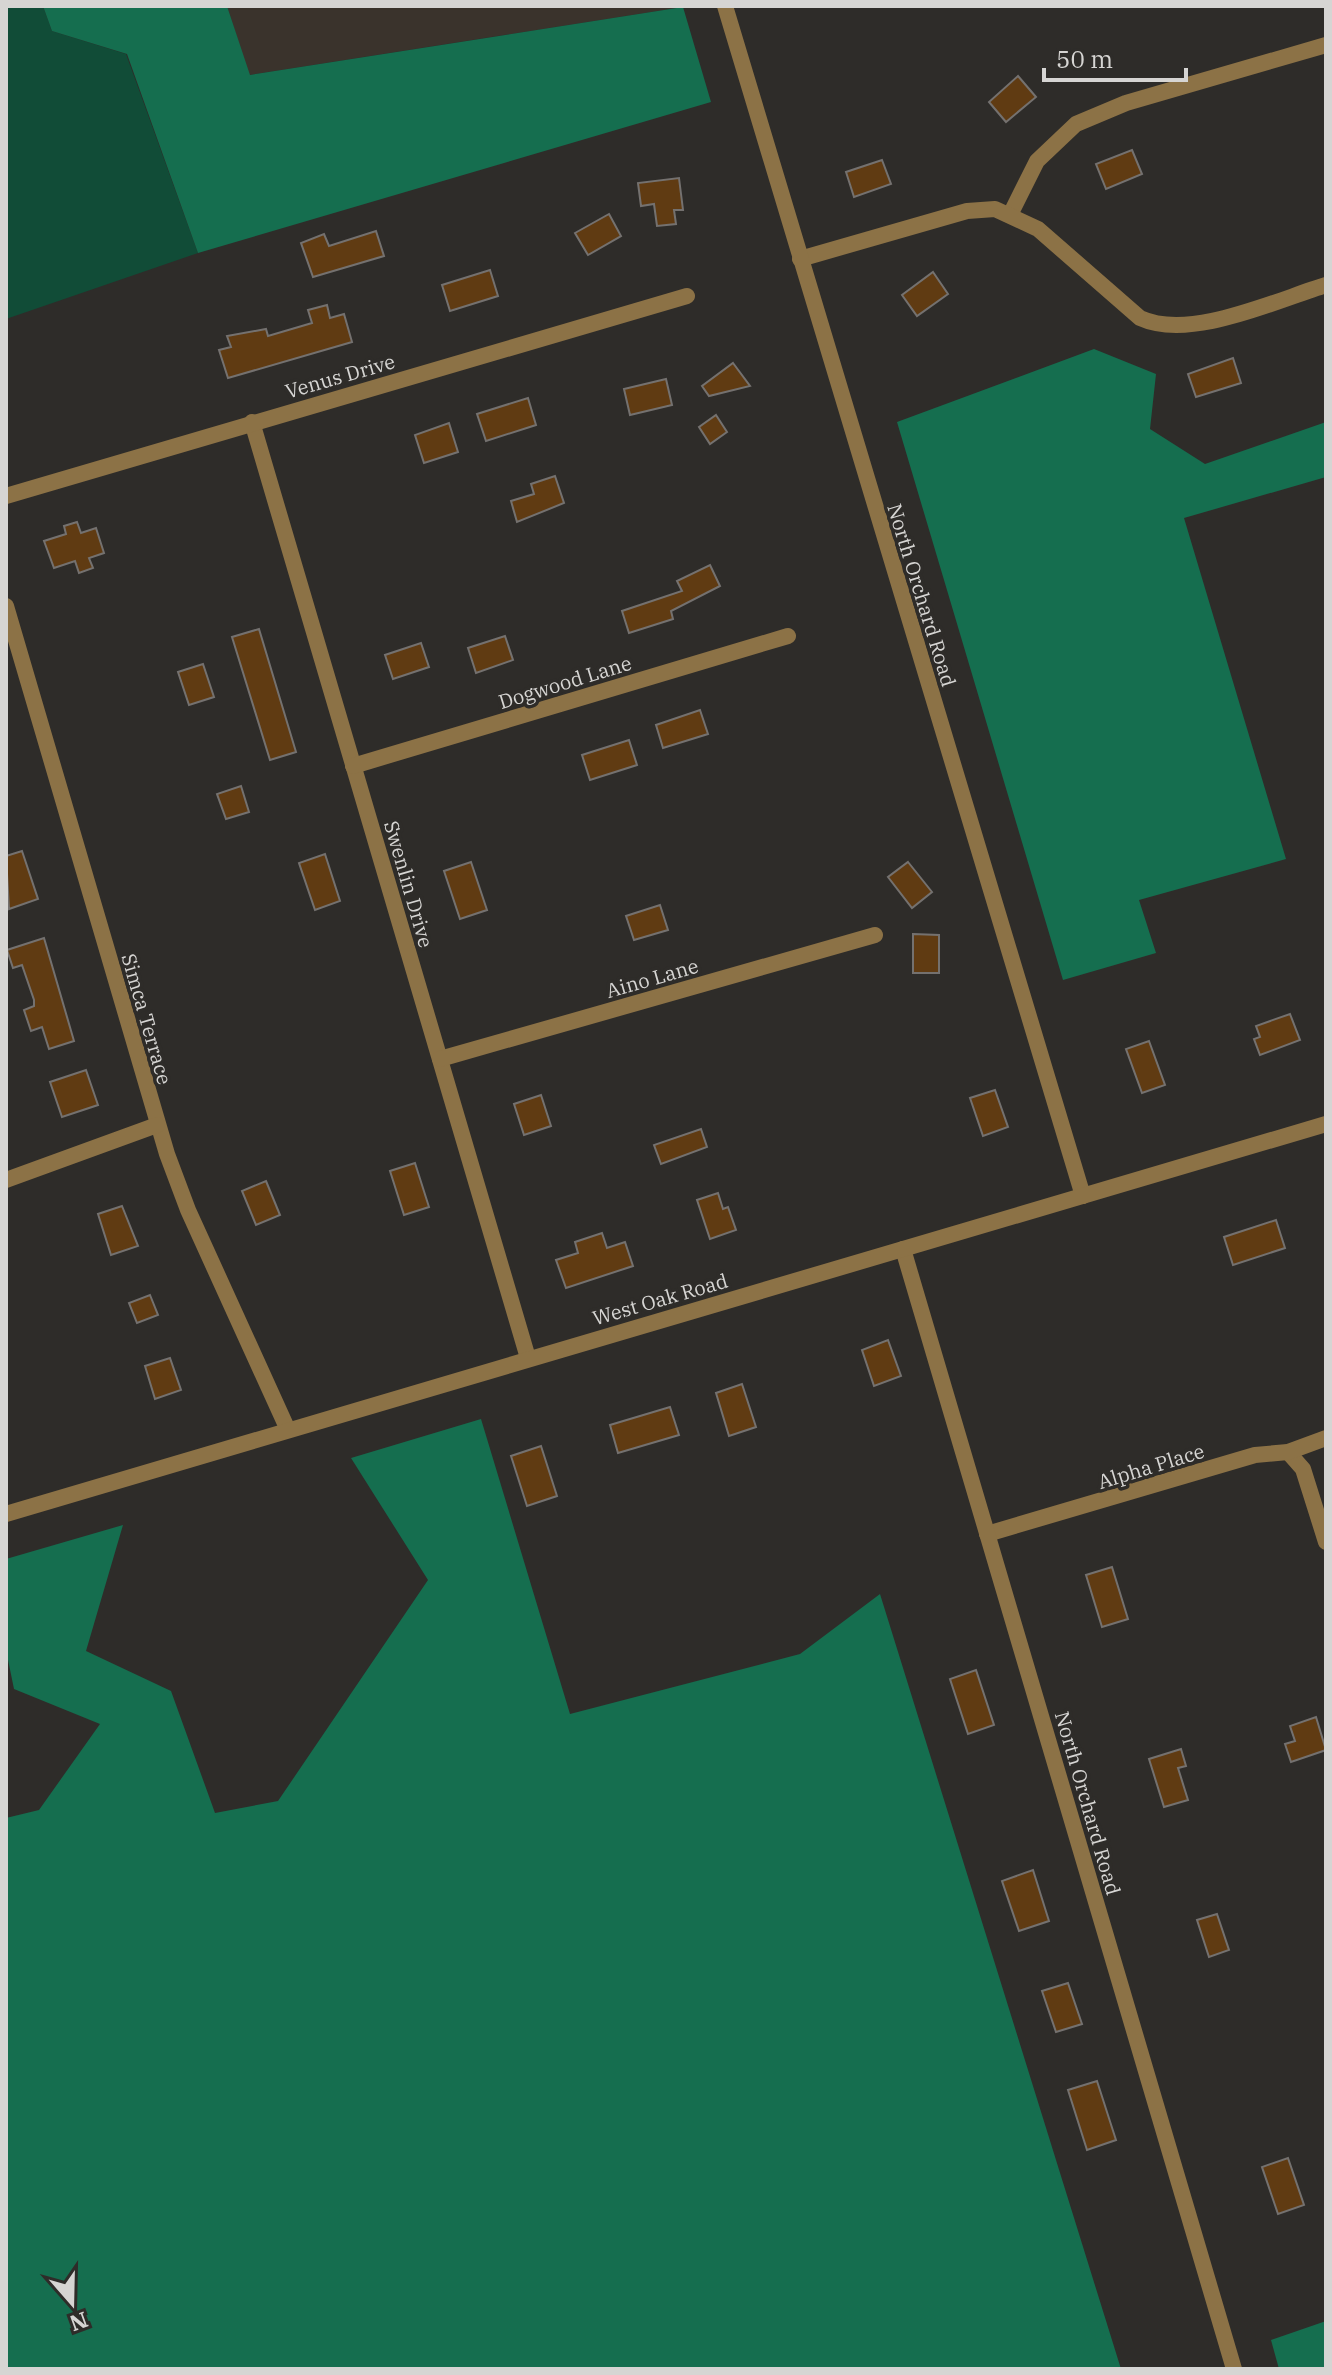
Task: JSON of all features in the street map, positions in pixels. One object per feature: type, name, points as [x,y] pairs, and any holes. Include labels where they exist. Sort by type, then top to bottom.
[{"type":"street","name":"North Orchard Road","points":[[725,6],[1083,1196]]},
{"type":"street","points":[[1010,215],[1037,161],[1076,124],[1126,103],[1326,45]]},
{"type":"street","points":[[800,259],[967,211],[995,209],[1038,229],[1140,318],[1158,326],[1196,324],[1326,285]]},
{"type":"street","name":"Venus Drive","points":[[6,496],[687,296]]},
{"type":"street","name":"Swenlin Drive","points":[[252,422],[528,1358]]},
{"type":"street","name":"Simca Terrace","points":[[6,606],[157,1125],[188,1210],[288,1430]]},
{"type":"street","name":"Dogwood Lane","points":[[353,766],[788,636]]},
{"type":"street","name":"Aino Lane","points":[[440,1059],[875,935]]},
{"type":"street","name":"West Oak Road","points":[[6,1514],[1326,1124]]},
{"type":"street","points":[[6,1180],[157,1125]]},
{"type":"street","name":"North Orchard Road","points":[[903,1249],[1234,2369]]},
{"type":"street","name":"Alpha Place","points":[[987,1534],[1255,1455],[1288,1452],[1326,1438]]},
{"type":"street","points":[[1288,1452],[1303,1469],[1326,1542]]},
{"type":"shaded area","points":[[227,6],[682,6],[683,7],[249,75]]},
{"type":"green space","points":[[6,6],[43,6],[52,31],[126,54],[198,253],[6,319]]},
{"type":"green space","points":[[43,6],[227,6],[250,75],[683,7],[711,102],[198,253],[127,54],[52,31]]},
{"type":"green space","points":[[1094,349],[1156,374],[1150,429],[1205,464],[1326,422],[1326,477],[1184,518],[1286,859],[1139,900],[1156,953],[1063,980],[897,422]]},
{"type":"green space","points":[[481,1419],[570,1714],[800,1654],[880,1594],[1121,2369],[6,2369],[6,1818],[39,1810],[100,1724],[14,1689],[6,1650],[6,1559],[123,1525],[86,1651],[171,1691],[215,1813],[278,1801],[428,1580],[351,1458]]},
{"type":"green space","points":[[1326,2321],[1326,2369],[1279,2369],[1271,2340]]},
{"type":"building","points":[[1018,76],[1036,97],[1006,122],[989,102]]},
{"type":"building","points":[[1132,150],[1142,174],[1106,189],[1096,164]]},
{"type":"building","points":[[882,160],[891,184],[854,197],[846,172]]},
{"type":"building","points":[[679,178],[683,210],[674,210],[676,224],[657,226],[654,204],[641,206],[638,183]]},
{"type":"building","points":[[609,214],[621,236],[588,255],[575,233]]},
{"type":"building","points":[[376,231],[384,256],[313,277],[301,243],[324,234],[329,246]]},
{"type":"building","points":[[490,270],[498,296],[450,311],[442,285]]},
{"type":"building","points":[[933,272],[948,294],[917,316],[902,295]]},
{"type":"building","points":[[327,305],[330,318],[344,314],[352,342],[228,378],[219,350],[231,347],[227,336],[266,329],[268,336],[312,323],[308,310]]},
{"type":"building","points":[[1233,358],[1241,383],[1196,397],[1188,374]]},
{"type":"building","points":[[733,363],[750,386],[709,396],[702,386]]},
{"type":"building","points":[[666,379],[672,405],[630,415],[624,389]]},
{"type":"building","points":[[528,398],[536,425],[486,441],[477,414]]},
{"type":"building","points":[[716,415],[727,432],[710,444],[699,427]]},
{"type":"building","points":[[449,423],[458,452],[424,463],[415,435]]},
{"type":"building","points":[[555,476],[564,503],[517,522],[511,501],[534,494],[531,484]]},
{"type":"building","points":[[77,522],[81,533],[96,528],[104,553],[89,558],[93,568],[79,573],[75,561],[54,568],[44,541],[66,534],[64,526]]},
{"type":"building","points":[[710,565],[720,586],[671,611],[673,619],[629,633],[622,611],[682,591],[677,581]]},
{"type":"building","points":[[259,629],[296,752],[270,760],[232,637]]},
{"type":"building","points":[[505,636],[513,660],[476,673],[468,648]]},
{"type":"building","points":[[421,643],[429,667],[393,679],[385,655]]},
{"type":"building","points":[[203,664],[214,697],[189,705],[178,672]]},
{"type":"building","points":[[700,710],[708,734],[663,748],[656,725]]},
{"type":"building","points":[[629,740],[637,765],[590,780],[582,755]]},
{"type":"building","points":[[241,786],[249,812],[226,819],[217,794]]},
{"type":"building","points":[[22,851],[38,899],[9,909],[6,856]]},
{"type":"building","points":[[325,854],[340,901],[315,910],[299,863]]},
{"type":"building","points":[[471,862],[487,910],[460,919],[444,871]]},
{"type":"building","points":[[908,862],[932,892],[912,908],[888,877]]},
{"type":"building","points":[[660,905],[668,930],[634,940],[626,916]]},
{"type":"building","points":[[913,934],[939,935],[939,973],[913,973]]},
{"type":"building","points":[[44,938],[74,1041],[49,1049],[42,1027],[31,1031],[24,1010],[34,1006],[34,1000],[22,965],[13,968],[7,950]]},
{"type":"building","points":[[1290,1014],[1300,1040],[1260,1055],[1254,1039],[1260,1037],[1256,1026]]},
{"type":"building","points":[[1149,1041],[1165,1085],[1142,1093],[1126,1049]]},
{"type":"building","points":[[86,1070],[98,1105],[62,1117],[50,1082]]},
{"type":"building","points":[[995,1090],[1008,1127],[983,1136],[970,1098]]},
{"type":"building","points":[[541,1095],[551,1126],[524,1135],[514,1104]]},
{"type":"building","points":[[701,1129],[707,1147],[661,1164],[654,1145]]},
{"type":"building","points":[[415,1163],[429,1207],[404,1215],[390,1171]]},
{"type":"building","points":[[266,1181],[280,1215],[256,1225],[242,1191]]},
{"type":"building","points":[[718,1193],[723,1209],[728,1207],[736,1230],[710,1239],[697,1200]]},
{"type":"building","points":[[122,1206],[138,1246],[111,1255],[98,1214]]},
{"type":"building","points":[[1276,1220],[1285,1248],[1233,1265],[1224,1237]]},
{"type":"building","points":[[602,1233],[607,1248],[625,1242],[633,1266],[566,1288],[556,1260],[578,1253],[575,1242]]},
{"type":"building","points":[[150,1295],[158,1315],[137,1323],[129,1303]]},
{"type":"building","points":[[888,1340],[901,1376],[874,1386],[862,1350]]},
{"type":"building","points":[[170,1358],[181,1390],[155,1399],[145,1366]]},
{"type":"building","points":[[742,1384],[756,1427],[729,1436],[716,1393]]},
{"type":"building","points":[[670,1407],[679,1435],[618,1453],[610,1425]]},
{"type":"building","points":[[541,1446],[557,1496],[527,1506],[511,1456]]},
{"type":"building","points":[[1112,1567],[1128,1619],[1102,1627],[1086,1575]]},
{"type":"building","points":[[976,1670],[994,1725],[968,1734],[950,1679]]},
{"type":"building","points":[[1316,1717],[1326,1750],[1291,1762],[1285,1744],[1295,1741],[1290,1726]]},
{"type":"building","points":[[1181,1749],[1186,1766],[1178,1768],[1188,1800],[1164,1807],[1149,1759]]},
{"type":"building","points":[[1033,1870],[1049,1921],[1019,1931],[1002,1881]]},
{"type":"building","points":[[1217,1914],[1229,1950],[1209,1957],[1197,1920]]},
{"type":"building","points":[[1068,1983],[1082,2024],[1056,2032],[1042,1991]]},
{"type":"building","points":[[1097,2081],[1116,2140],[1087,2150],[1068,2090]]},
{"type":"building","points":[[1288,2158],[1304,2205],[1278,2214],[1262,2167]]}]
